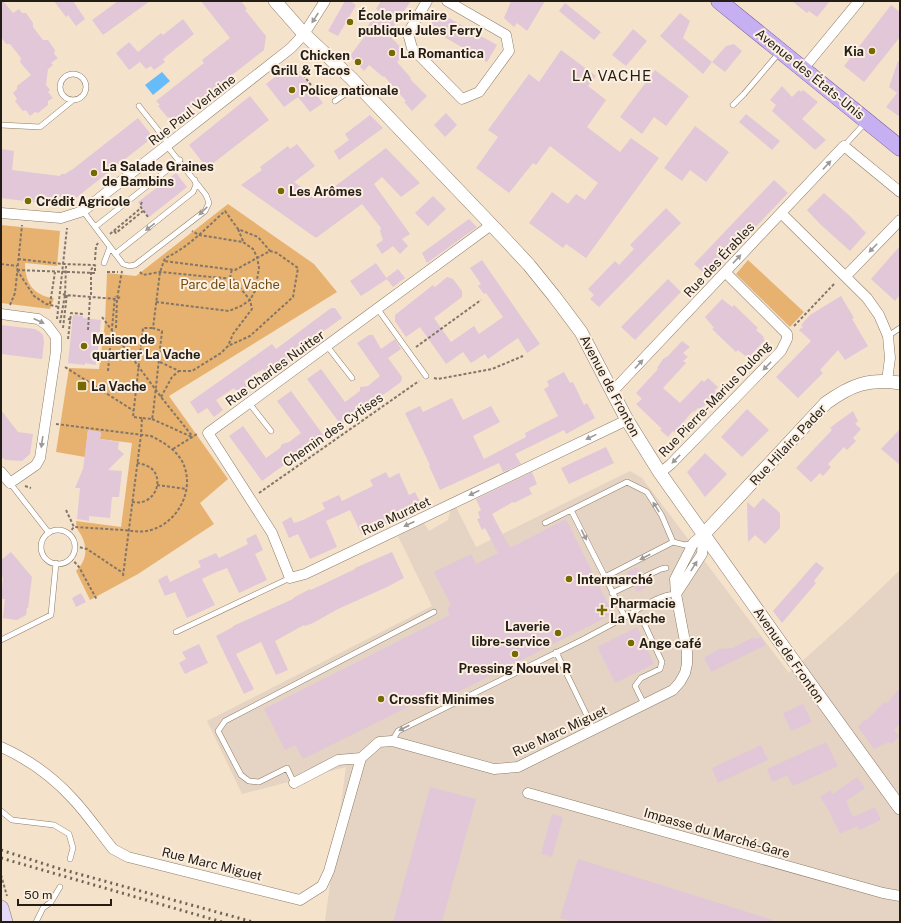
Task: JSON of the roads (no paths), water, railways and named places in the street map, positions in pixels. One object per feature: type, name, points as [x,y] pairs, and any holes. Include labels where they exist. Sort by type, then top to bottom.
[{"type":"main road","name":"Avenue des États-Unis","points":[[719,1],[900,148]]},
{"type":"main road","points":[[1,908],[5,922]]},
{"type":"street","name":"Avenue de Fronton","points":[[275,1],[304,34],[358,85],[529,265],[581,332],[627,420],[698,539],[900,808]]},
{"type":"street","name":"Rue Paul Verlaine","points":[[1,213],[61,218],[83,211],[291,48],[304,34],[326,1]]},
{"type":"street","points":[[427,1],[408,33],[412,48],[462,99],[479,92],[509,51],[506,35],[447,1]]},
{"type":"street","points":[[803,69],[859,1]]},
{"type":"street","points":[[844,146],[900,192]]},
{"type":"street","name":"Rue des Érables","points":[[612,392],[844,146]]},
{"type":"street","points":[[781,213],[846,276],[867,298],[879,315],[888,336],[890,358],[887,381]]},
{"type":"street","points":[[846,276],[900,220]]},
{"type":"street","name":"Rue Charles Nuitter","points":[[290,578],[272,533],[208,433],[491,225]]},
{"type":"street","name":"Rue Pierre-Marius Dulong","points":[[660,473],[672,464],[781,351],[787,339],[787,334],[725,272]]},
{"type":"street","points":[[1,472],[10,483],[36,465],[40,458],[56,351],[56,337],[47,325],[38,319],[4,314]]},
{"type":"street","name":"Rue Hilaire Pader","points":[[698,539],[826,403],[850,387],[867,382],[887,381],[900,383]]},
{"type":"street","name":"Rue Muratet","points":[[290,578],[305,574],[627,420]]},
{"type":"street","points":[[676,594],[702,554],[698,539]]},
{"type":"street","name":"Rue Marc Miguet","points":[[392,741],[494,769],[518,767],[673,690],[685,674],[688,652],[676,594]]},
{"type":"street","points":[[294,783],[338,760],[361,758],[379,742],[392,741]]},
{"type":"street","name":"Rue Marc Miguet","points":[[1,747],[31,763],[62,788],[83,810],[113,849],[120,853],[128,857],[300,900],[322,886],[329,871],[361,758]]},
{"type":"street","name":"Impasse du Marché-Gare","points":[[528,793],[875,891],[900,896]]},
{"type":"lane","points":[[733,105],[781,50]]},
{"type":"lane","points":[[1,125],[40,127],[73,100],[83,95],[86,83],[82,77],[74,74],[66,76],[63,80],[61,88],[65,96],[73,100]]},
{"type":"lane","points":[[335,101],[358,85]]},
{"type":"lane","points":[[83,211],[123,264],[129,266],[135,265],[205,211],[209,203],[206,195],[139,106]]},
{"type":"lane","points":[[844,146],[867,121]]},
{"type":"lane","points":[[95,227],[180,160]]},
{"type":"lane","points":[[115,254],[193,192],[196,186],[194,179]]},
{"type":"lane","points":[[104,263],[110,247]]},
{"type":"lane","points":[[377,308],[426,376]]},
{"type":"lane","points":[[888,336],[900,328]]},
{"type":"lane","points":[[327,346],[352,378]]},
{"type":"lane","points":[[250,403],[271,431]]},
{"type":"lane","points":[[545,523],[627,482],[647,492],[662,516],[673,542]]},
{"type":"lane","points":[[10,483],[49,533]]},
{"type":"lane","points":[[571,510],[625,617]]},
{"type":"lane","points":[[58,530],[72,537],[75,546],[71,558],[66,562],[56,564],[46,558],[42,548],[42,542],[49,533],[58,530]]},
{"type":"lane","points":[[604,577],[673,542],[686,545],[698,539]]},
{"type":"lane","points":[[1,640],[51,616],[56,564]]},
{"type":"lane","points":[[642,578],[660,569],[666,568]]},
{"type":"lane","name":"Rue Muratet","points":[[176,632],[290,578]]},
{"type":"lane","points":[[612,593],[633,583]]},
{"type":"lane","points":[[392,741],[398,731],[662,597],[670,594],[676,594]]},
{"type":"lane","points":[[294,783],[286,768],[259,782],[249,781],[241,775],[218,730],[225,721],[434,612]]},
{"type":"lane","points":[[643,621],[662,662],[660,669],[641,678],[636,686],[644,704]]},
{"type":"lane","points":[[556,652],[594,730]]},
{"type":"lane","points":[[1,811],[12,820],[54,825],[70,834],[73,848],[70,859]]},
{"type":"lane","points":[[36,922],[43,908],[51,902],[60,887]]},
{"type":"water","points":[[162,72],[170,81],[153,95],[145,85]]},
{"type":"railway","points":[[1,850],[57,868],[253,922]]},
{"type":"railway","points":[[1,858],[222,922]]},
{"type":"place","name":"École primaire publique Jules Ferry","points":[[350,22]]},
{"type":"place","name":"Kia","points":[[872,51]]},
{"type":"place","name":"La Romantica","points":[[392,53]]},
{"type":"place","name":"Chicken Grill & Tacos","points":[[358,62]]},
{"type":"place","name":"Police nationale","points":[[292,90]]},
{"type":"place","name":"La Salade Graines de Bambins","points":[[94,173]]},
{"type":"place","name":"Les Arômes","points":[[281,191]]},
{"type":"place","name":"Crédit Agricole","points":[[28,201]]},
{"type":"place","name":"Maison de quartier La Vache","points":[[84,346]]},
{"type":"place","name":"La Vache","points":[[82,386]]},
{"type":"place","name":"Intermarché","points":[[569,579]]},
{"type":"place","name":"Pharmacie La Vache","points":[[602,610]]},
{"type":"place","name":"Laverie libre-service","points":[[558,633]]},
{"type":"place","name":"Ange café","points":[[631,643]]},
{"type":"place","name":"Pressing Nouvel R","points":[[515,654]]},
{"type":"place","name":"Crossfit Minimes","points":[[381,699]]},
{"type":"district","name":"LA VACHE","points":[[612,75]]},
{"type":"park label","name":"Parc de la Vache","points":[[230,284]]}]
